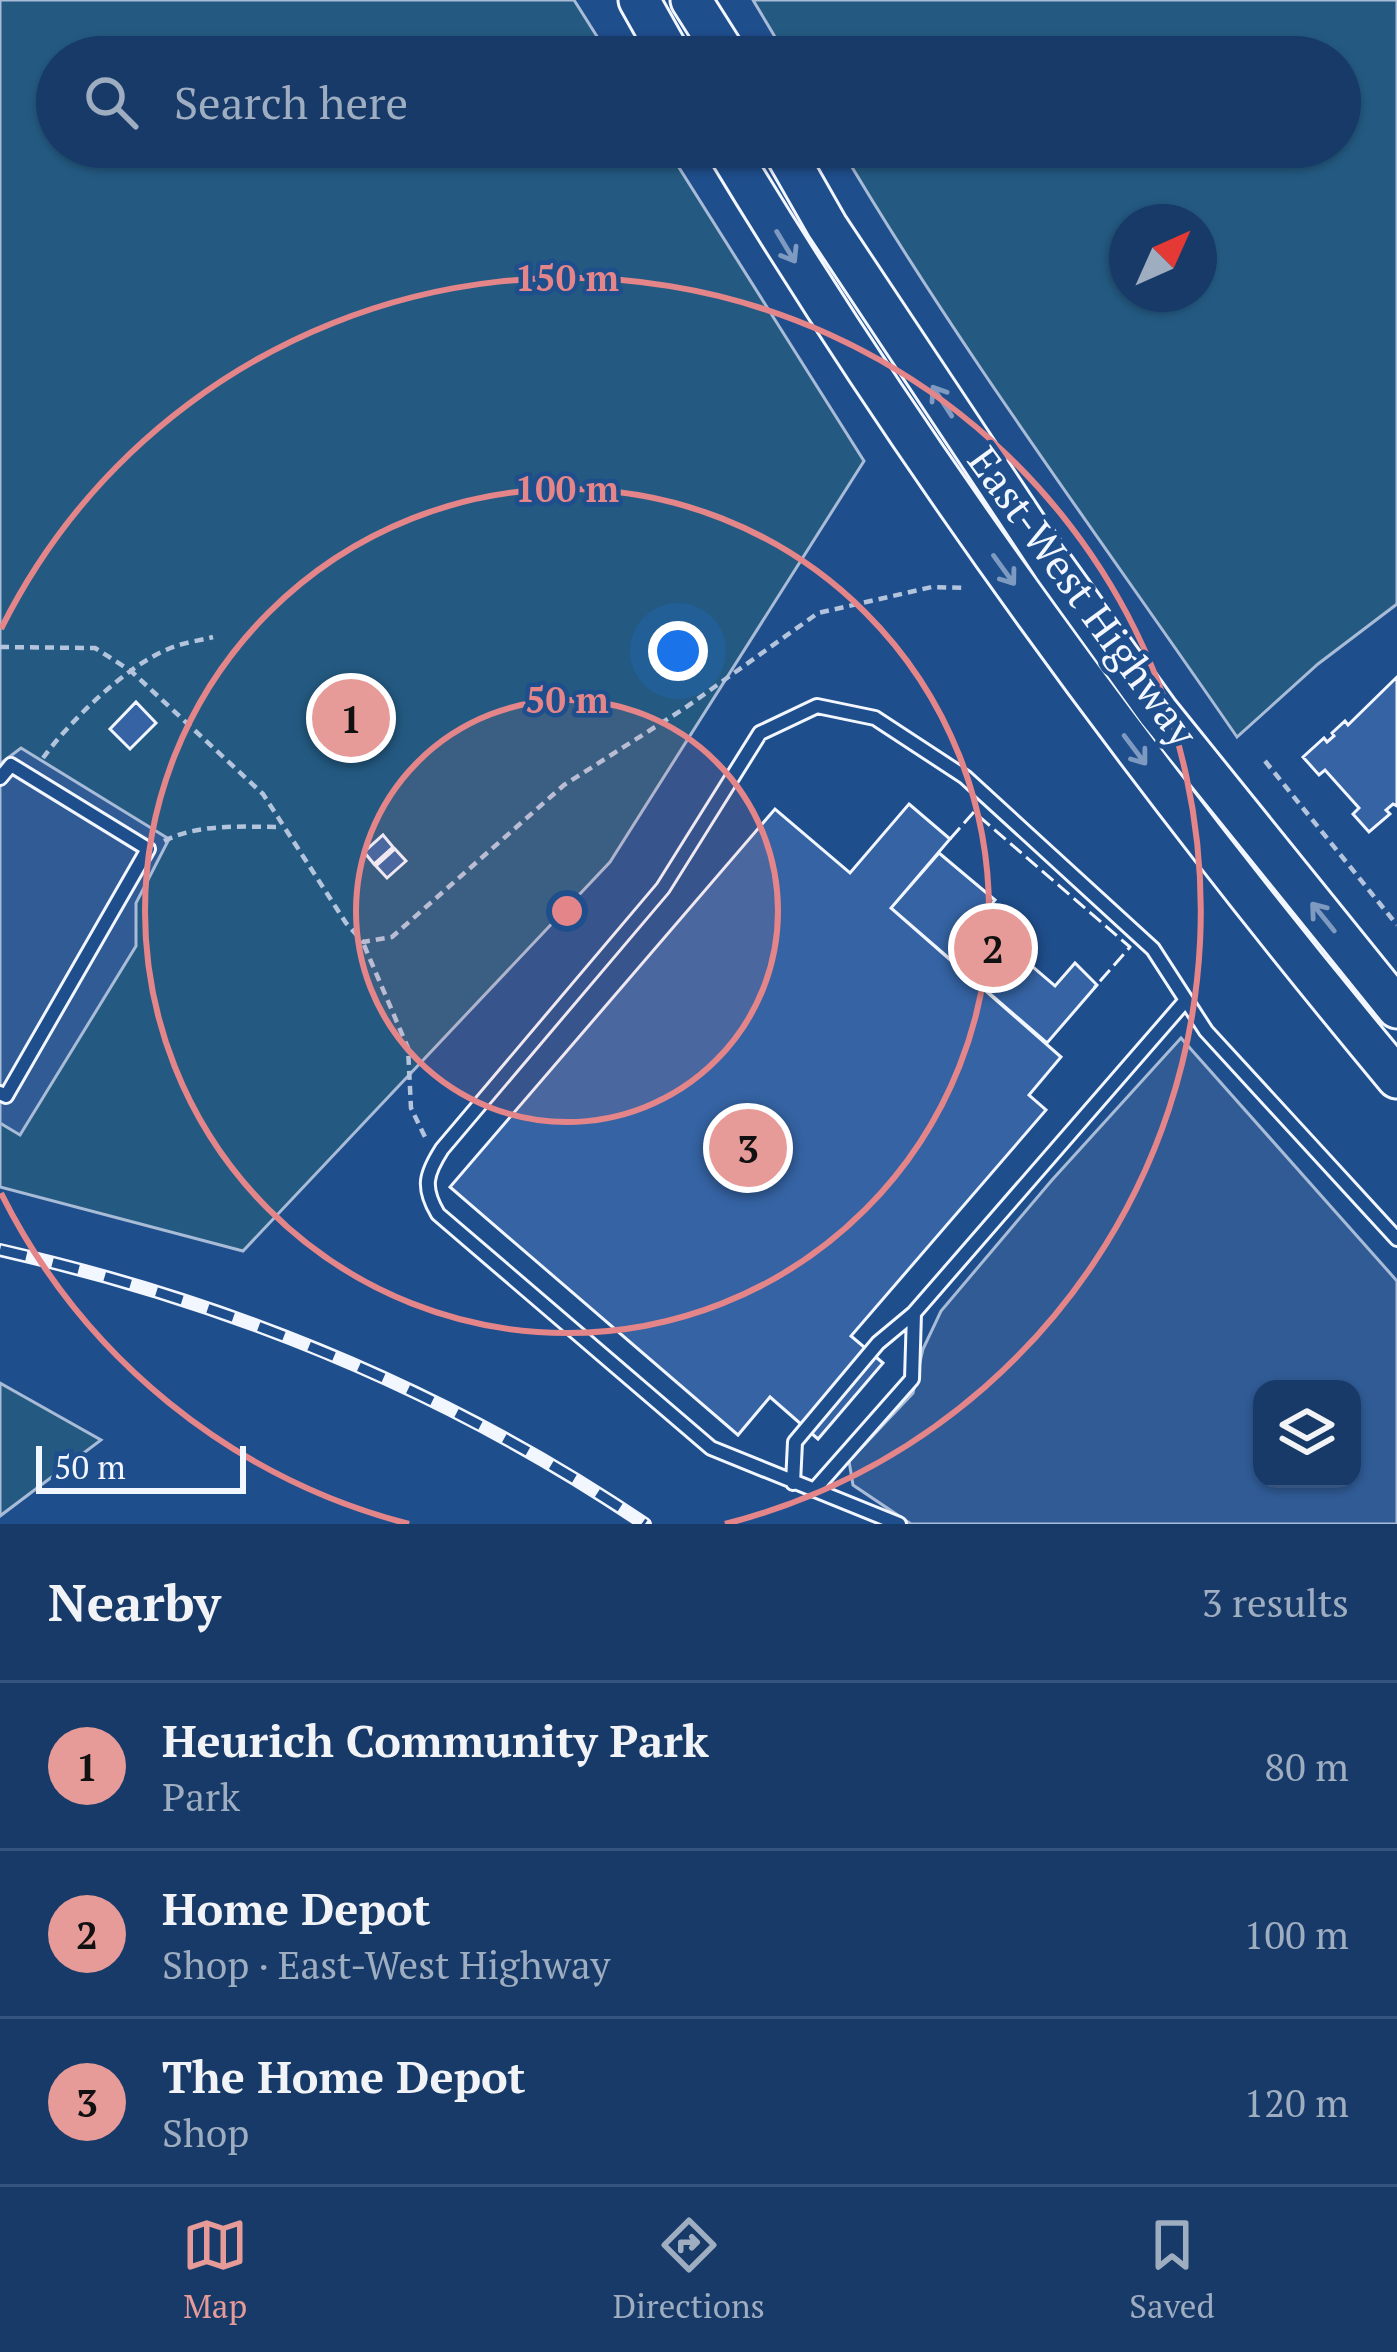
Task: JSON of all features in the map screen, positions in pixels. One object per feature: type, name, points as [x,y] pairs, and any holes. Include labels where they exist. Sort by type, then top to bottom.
[{"type":"main road","points":[[639,0],[659,36]]},
{"type":"main road","points":[[691,0],[714,36]]},
{"type":"main road","name":"East-West Highway","points":[[739,168],[818,300],[973,527],[1134,749],[1397,1078]]},
{"type":"main road","name":"East-West Highway","points":[[794,168],[827,226],[1053,566],[1158,712],[1397,1008]]},
{"type":"lane","points":[[899,1524],[710,1448],[438,1214],[428,1197],[426,1174],[436,1158],[663,888],[760,733],[817,706],[875,718],[965,777],[1153,949],[1206,1031],[1397,1239]]},
{"type":"lane","points":[[0,778],[10,765],[148,849],[6,1096],[0,1093]]},
{"type":"lane","points":[[793,1483],[795,1442],[878,1342],[914,1313],[1186,1000]]},
{"type":"lane","points":[[814,1490],[911,1379],[914,1313]]},
{"type":"path","points":[[363,942],[392,938],[564,785],[686,709],[818,613],[932,587],[967,588]]},
{"type":"path","points":[[29,778],[58,736],[131,671],[166,650],[213,637]]},
{"type":"path","points":[[0,647],[94,648],[131,671],[263,794],[363,942],[408,1048],[410,1108],[436,1158]]},
{"type":"path","points":[[1265,760],[1397,925]]},
{"type":"path","points":[[148,849],[199,830],[284,827]]},
{"type":"shaded area","points":[[0,0],[574,0],[597,36],[36,36],[36,168],[679,168],[864,461],[610,862],[243,1251],[0,1187]]},
{"type":"shaded area","points":[[753,0],[1397,0],[1397,604],[1318,664],[1237,737],[983,372],[853,168],[1361,168],[1361,36],[774,36]]},
{"type":"shaded area","points":[[21,748],[169,839],[136,903],[136,946],[20,1135],[0,1123],[0,764]]},
{"type":"shaded area","points":[[1181,1038],[1397,1281],[1397,1524],[911,1524],[853,1485],[849,1461],[913,1393],[923,1349],[941,1311]]},
{"type":"shaded area","points":[[0,1383],[101,1440],[0,1516]]},
{"type":"building","points":[[1397,677],[1397,806],[1386,810],[1390,814],[1369,832],[1353,814],[1359,808],[1325,770],[1319,775],[1303,757],[1324,738],[1327,742],[1334,736],[1345,721],[1348,725]]},
{"type":"building","points":[[1397,677],[1397,806],[1386,810],[1390,814],[1369,832],[1353,814],[1359,808],[1325,770],[1319,775],[1303,757],[1324,738],[1327,742],[1334,736],[1345,721],[1348,725]]},
{"type":"building","points":[[136,702],[156,723],[130,749],[110,729]]},
{"type":"building","points":[[909,804],[950,839],[891,908],[1061,1057],[1029,1095],[1046,1110],[851,1336],[883,1363],[818,1439],[770,1397],[738,1435],[450,1187],[775,809],[850,873]]},
{"type":"building","points":[[383,835],[393,847],[374,864],[364,852]]},
{"type":"building","points":[[395,849],[406,861],[387,878],[376,866]]},
{"type":"building","points":[[939,853],[995,900],[978,920],[1055,986],[1075,963],[1097,985],[1047,1043],[891,908]]},
{"type":"railway","points":[[0,1250],[170,1296],[336,1357],[494,1433],[645,1524]]},
{"type":"fence","points":[[950,839],[974,812],[1130,947],[1094,988]]},
{"type":"place","name":"Heurich Community Park","points":[[351,718]]},
{"type":"place","name":"Home Depot","points":[[993,948]]},
{"type":"place","name":"The Home Depot","points":[[748,1148]]}]
